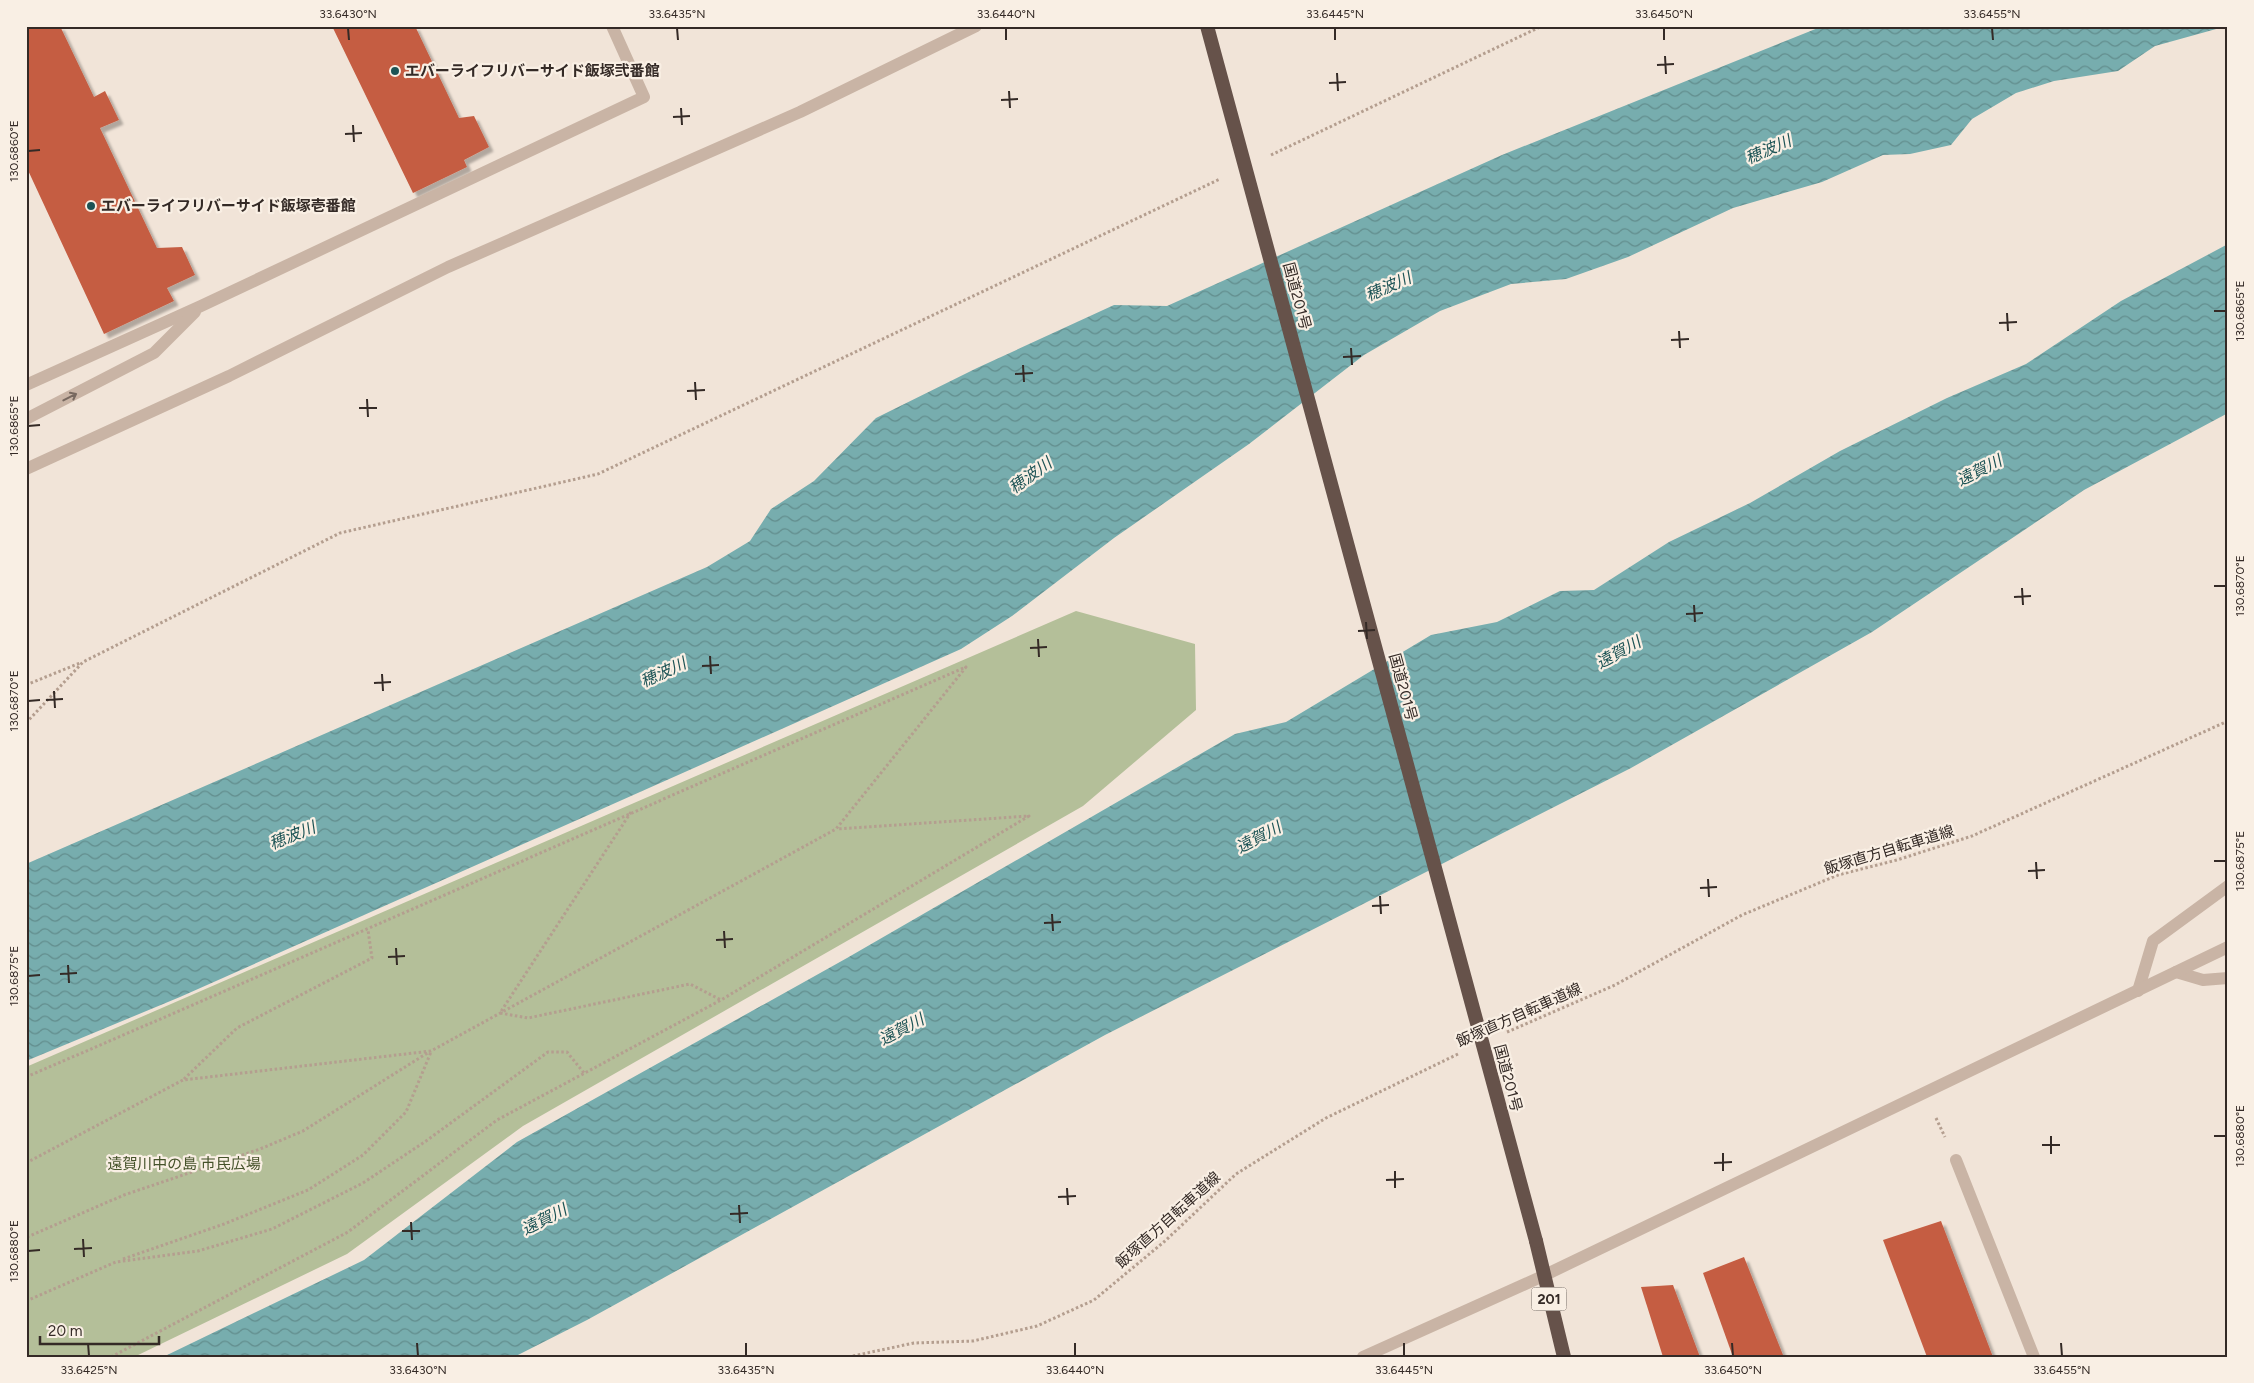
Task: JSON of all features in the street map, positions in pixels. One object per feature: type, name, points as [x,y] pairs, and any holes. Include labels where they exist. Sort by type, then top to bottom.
[{"type":"highway","name":"国道201号","points":[[1208,26],[1536,1241],[1564,1357]]},
{"type":"street","points":[[26,385],[201,306],[644,97],[612,26]]},
{"type":"street","points":[[26,469],[229,376],[448,267],[800,112],[976,26]]},
{"type":"street","points":[[26,419],[154,353],[201,306]]},
{"type":"street","points":[[2138,991],[2153,941],[2228,886]]},
{"type":"street","points":[[1363,1357],[1544,1276],[2228,947]]},
{"type":"street","points":[[2176,972],[2203,980],[2228,978]]},
{"type":"street","points":[[1956,1160],[2034,1357]]},
{"type":"path","points":[[1263,158],[1542,26]]},
{"type":"path","points":[[26,685],[83,662],[340,533],[598,474],[1227,176]]},
{"type":"path","points":[[26,723],[83,662]]},
{"type":"path","points":[[26,1076],[368,930],[631,812],[966,667],[836,828],[431,1051],[303,1131],[260,1149],[124,1195],[27,1237]]},
{"type":"path","name":"飯塚直方自転車道線","points":[[1505,1033],[1615,985],[1742,915],[1838,874],[1897,860],[1972,836],[2228,721]]},
{"type":"path","points":[[500,1013],[631,812]]},
{"type":"path","points":[[111,1357],[348,1232],[497,1120],[721,1000],[1029,816],[836,828]]},
{"type":"path","points":[[26,1163],[183,1080],[237,1028],[372,958],[368,930]]},
{"type":"path","points":[[500,1013],[528,1018],[690,984],[721,1000]]},
{"type":"path","points":[[183,1080],[431,1051]]},
{"type":"path","points":[[26,1301],[116,1262],[224,1224],[308,1190],[363,1155],[406,1112],[431,1051]]},
{"type":"path","points":[[116,1262],[198,1251],[272,1230],[362,1183],[426,1141],[548,1052],[567,1052],[584,1073]]},
{"type":"path","name":"飯塚直方自転車道線","points":[[848,1357],[914,1343],[973,1341],[1037,1326],[1094,1300],[1165,1241],[1236,1174],[1326,1118],[1459,1053]]},
{"type":"path","points":[[1925,1093],[1956,1160]]},
{"type":"green space","name":"遠賀川中の島 市民広場","points":[[1076,611],[1195,644],[1196,710],[1083,806],[523,1126],[347,1254],[134,1357],[26,1357],[26,1067]]},
{"type":"water","name":"穂波川","points":[[1823,26],[2227,26],[2155,46],[2118,71],[2054,81],[2016,93],[1972,119],[1951,145],[1910,154],[1883,155],[1822,182],[1733,208],[1628,257],[1566,279],[1511,284],[1440,311],[1364,355],[1249,444],[1114,538],[1012,616],[961,649],[180,997],[26,1061],[26,864],[707,567],[750,541],[771,509],[814,481],[876,418],[977,368],[1114,305],[1167,306],[1502,155]]},
{"type":"water","name":"遠賀川","points":[[2228,244],[2228,413],[2084,490],[1872,632],[1631,768],[1105,1035],[587,1320],[514,1357],[163,1357],[364,1260],[517,1142],[847,958],[1235,734],[1286,722],[1431,635],[1497,622],[1560,591],[1594,590],[1669,542],[1750,503],[1840,451],[1947,398],[2026,364],[2121,301]]},
{"type":"building","name":"エバーライフリバーサイド飯塚壱番館","points":[[34,26],[60,26],[94,97],[105,91],[119,120],[100,128],[157,248],[182,247],[195,275],[167,288],[174,301],[104,334],[26,166],[26,30]]},
{"type":"building","name":"エバーライフリバーサイド飯塚弐番館","points":[[332,26],[415,26],[459,118],[474,116],[489,147],[464,160],[467,167],[413,193]]},
{"type":"building","points":[[1941,1221],[1993,1357],[1927,1357],[1883,1240]]},
{"type":"building","points":[[1744,1257],[1783,1355],[1780,1357],[1733,1357],[1703,1273]]},
{"type":"building","points":[[1673,1285],[1700,1357],[1663,1357],[1641,1287]]},
{"type":"place","name":"エバーライフリバーサイド飯塚弐番館","points":[[395,71]]},
{"type":"place","name":"エバーライフリバーサイド飯塚壱番館","points":[[91,206]]}]
